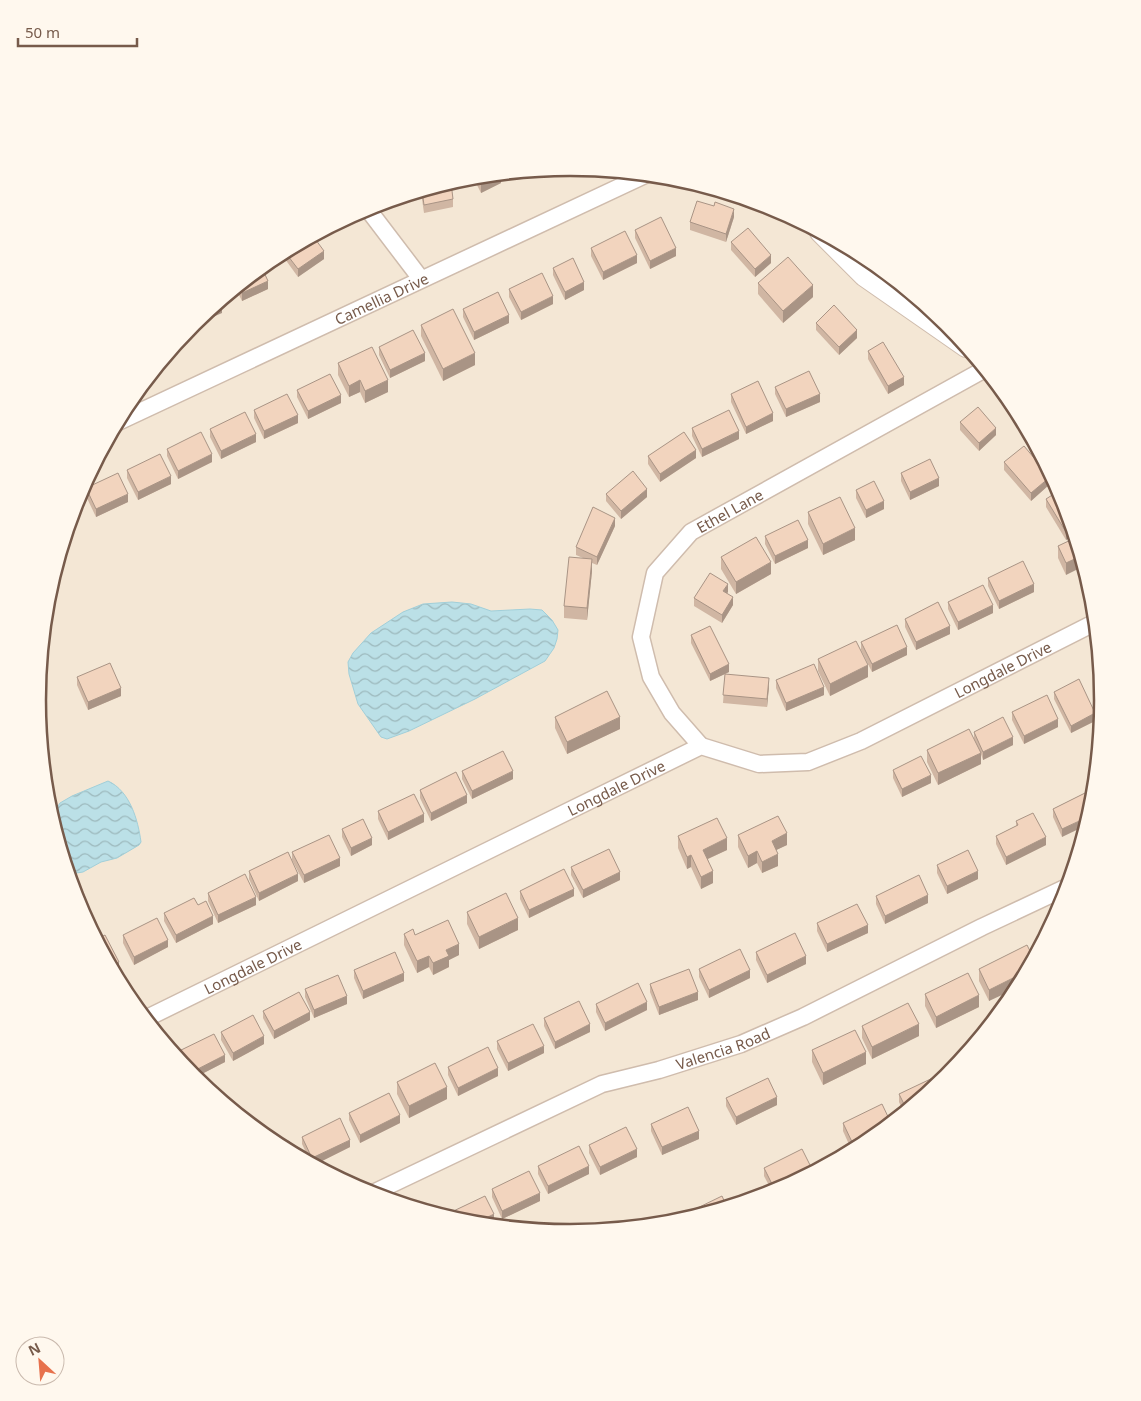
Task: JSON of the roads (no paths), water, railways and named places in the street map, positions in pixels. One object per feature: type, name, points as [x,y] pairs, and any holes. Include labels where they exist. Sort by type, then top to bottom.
[{"type":"street","name":"Camellia Drive","points":[[130,416],[633,180]]},
{"type":"street","points":[[372,215],[421,279]]},
{"type":"street","points":[[836,248],[864,276],[939,329]]},
{"type":"street","name":"Ethel Lane","points":[[702,746],[672,714],[652,677],[641,636],[655,573],[691,532],[979,372]]},
{"type":"street","name":"Longdale Drive","points":[[152,1016],[702,746],[759,764],[808,762],[861,741],[1089,626]]},
{"type":"street","name":"Valencia Road","points":[[382,1189],[602,1084],[659,1070],[742,1044],[786,1025],[1059,891]]},
{"type":"water","points":[[452,602],[471,604],[491,611],[542,610],[552,620],[558,630],[554,648],[545,661],[475,699],[409,731],[387,739],[381,737],[358,704],[349,674],[348,662],[353,653],[371,633],[403,612],[423,604]]},
{"type":"water","points":[[108,781],[116,786],[132,807],[138,825],[141,842],[139,845],[117,858],[101,862],[83,872],[76,873],[57,808],[60,803]]}]
